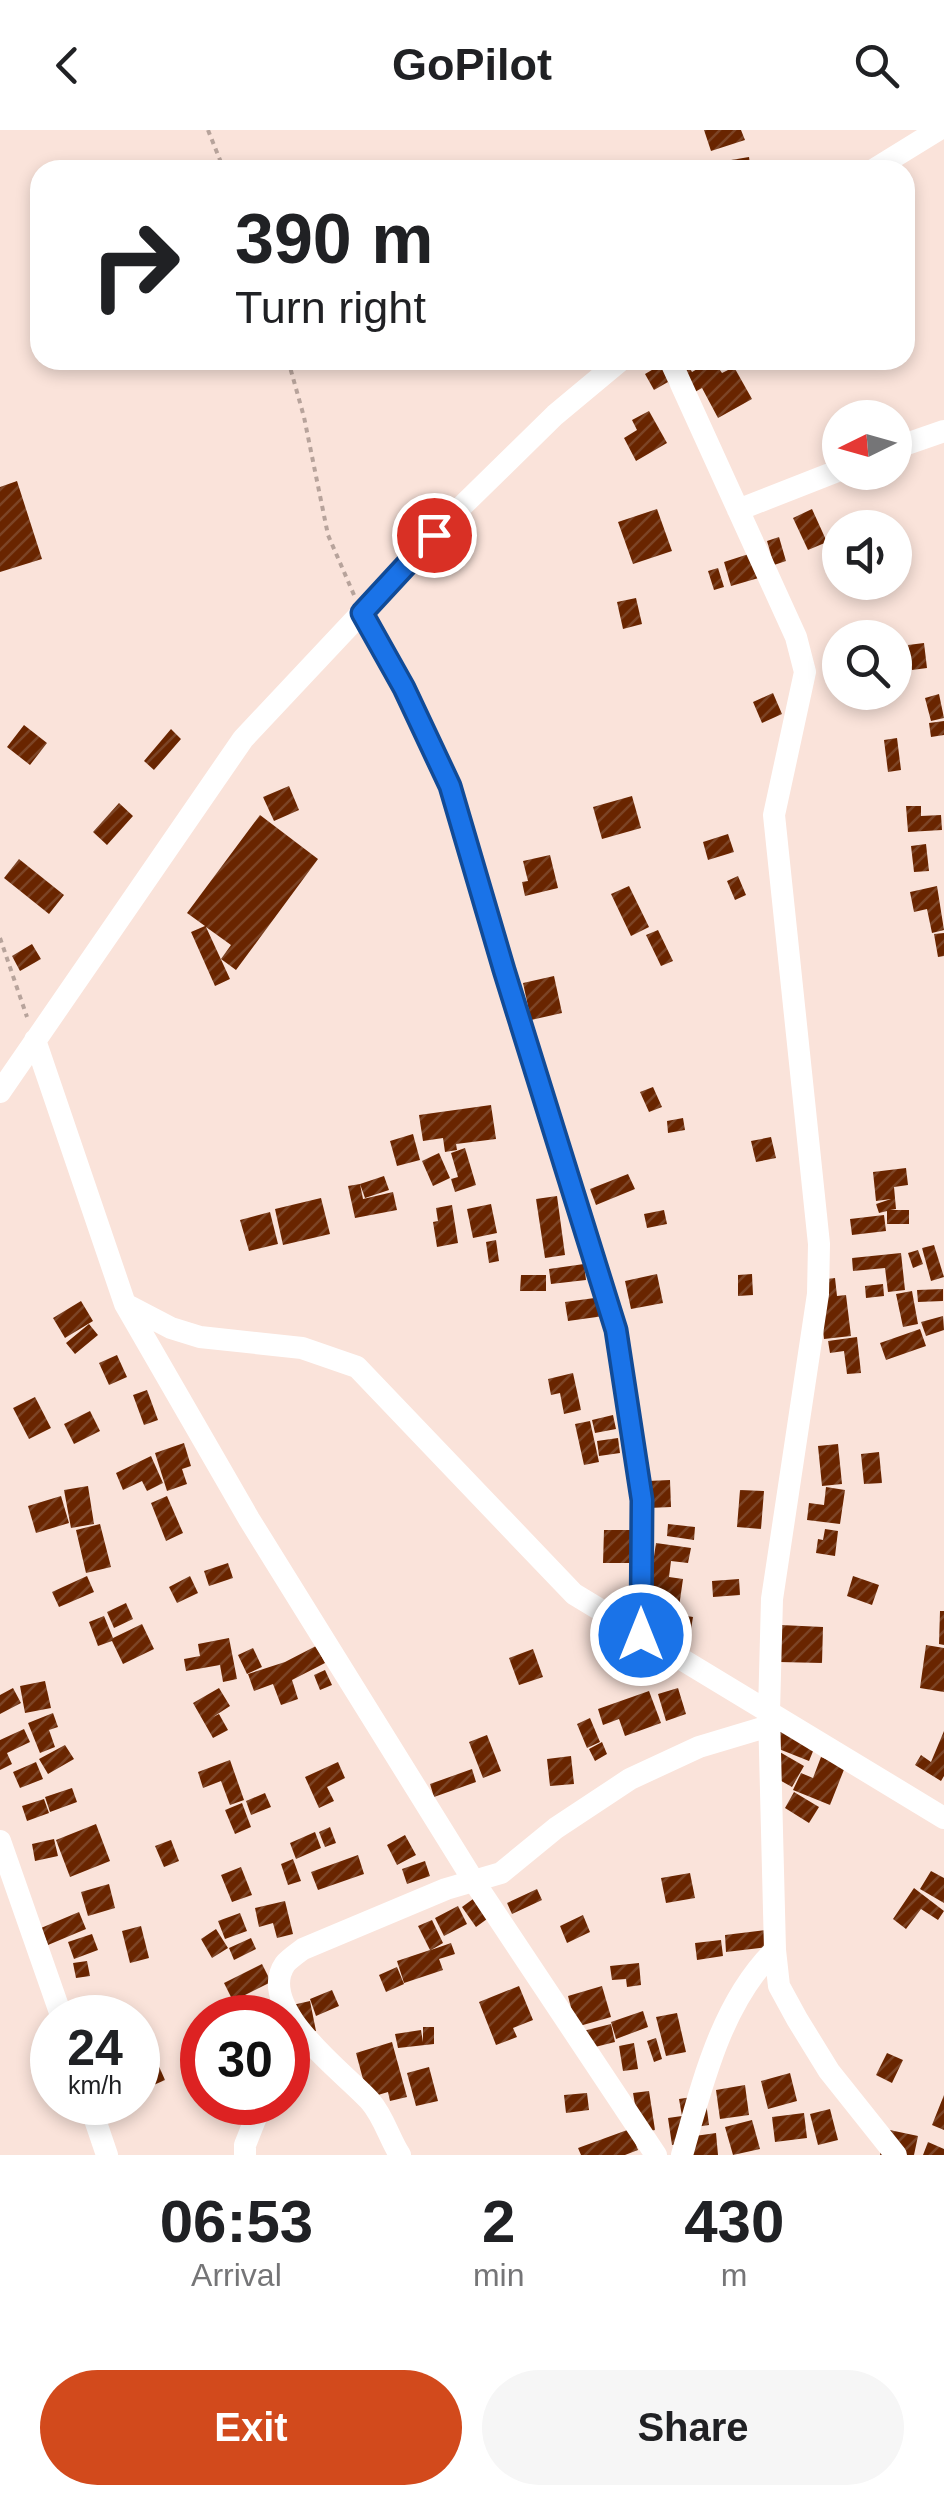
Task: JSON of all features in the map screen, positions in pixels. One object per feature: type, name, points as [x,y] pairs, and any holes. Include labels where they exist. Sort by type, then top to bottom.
[{"type":"street","points":[[890,160],[938,130]]},
{"type":"street","points":[[0,1092],[243,739],[458,509],[555,415],[609,370]]},
{"type":"street","points":[[675,370],[796,637],[805,672],[774,815],[820,1244],[818,1294],[772,1599],[769,1719],[779,1986],[829,2070],[896,2155]]},
{"type":"street","points":[[912,442],[944,431]]},
{"type":"street","points":[[738,510],[822,477]]},
{"type":"street","points":[[362,613],[404,688],[450,786],[616,1330],[642,1500],[641,1635]]},
{"type":"street","points":[[35,1040],[126,1304],[249,1520],[475,1883],[656,2155]]},
{"type":"street","points":[[126,1304],[171,1328],[200,1337],[302,1348],[357,1367],[574,1594],[769,1719],[944,1818]]},
{"type":"street","points":[[282,1995],[280,1981],[285,1964],[303,1949],[446,1890],[501,1874],[556,1828],[630,1779],[769,1719]]},
{"type":"street","points":[[0,1842],[54,1995]]},
{"type":"street","points":[[682,2155],[720,2038],[740,1998],[775,1950]]},
{"type":"street","points":[[310,2042],[378,2112],[400,2155]]},
{"type":"street","points":[[97,2125],[107,2155]]},
{"type":"street","points":[[245,2155],[255,2125]]},
{"type":"path","points":[[208,130],[220,160]]},
{"type":"path","points":[[291,370],[328,535],[362,613]]},
{"type":"path","points":[[0,938],[35,1040]]},
{"type":"building","points":[[704,130],[741,130],[745,140],[711,151]]},
{"type":"building","points":[[652,370],[736,370],[752,399],[718,418],[702,388],[679,401],[668,382],[654,390],[645,374]]},
{"type":"building","points":[[649,411],[667,443],[636,461],[624,438],[637,430],[632,420]]},
{"type":"building","points":[[17,481],[42,559],[0,572],[0,487]]},
{"type":"building","points":[[657,509],[672,551],[633,564],[618,522]]},
{"type":"building","points":[[812,509],[822,531],[822,544],[808,550],[793,518]]},
{"type":"building","points":[[779,537],[786,561],[774,565],[767,541]]},
{"type":"building","points":[[755,552],[762,577],[731,586],[724,562]]},
{"type":"building","points":[[718,568],[724,587],[714,590],[708,571]]},
{"type":"building","points":[[636,598],[642,624],[623,629],[617,602]]},
{"type":"building","points":[[924,643],[927,668],[912,670],[912,644]]},
{"type":"building","points":[[773,693],[782,714],[762,723],[753,702]]},
{"type":"building","points":[[939,694],[944,718],[931,721],[925,698]]},
{"type":"building","points":[[944,721],[944,735],[931,737],[929,723]]},
{"type":"building","points":[[24,725],[47,743],[30,765],[7,747]]},
{"type":"building","points":[[171,729],[181,739],[154,770],[144,761]]},
{"type":"building","points":[[897,738],[901,770],[888,772],[884,740]]},
{"type":"building","points":[[289,786],[299,810],[274,821],[263,797]]},
{"type":"building","points":[[632,796],[641,828],[602,839],[593,807]]},
{"type":"building","points":[[119,803],[133,816],[107,845],[93,832]]},
{"type":"building","points":[[906,806],[921,806],[921,816],[941,815],[942,830],[908,832]]},
{"type":"building","points":[[260,815],[318,859],[236,970],[221,959],[231,945],[206,927],[230,979],[215,986],[191,932],[205,926],[187,913]]},
{"type":"building","points":[[728,834],[734,852],[708,860],[703,842]]},
{"type":"building","points":[[926,844],[929,871],[914,872],[911,846]]},
{"type":"building","points":[[550,855],[558,888],[525,896],[522,882],[528,881],[523,861]]},
{"type":"building","points":[[19,859],[64,895],[49,914],[4,878]]},
{"type":"building","points":[[738,876],[746,895],[735,900],[727,881]]},
{"type":"building","points":[[629,886],[649,927],[631,936],[611,894]]},
{"type":"building","points":[[937,886],[944,930],[932,933],[927,909],[914,912],[910,892]]},
{"type":"building","points":[[658,930],[673,961],[661,966],[646,935]]},
{"type":"building","points":[[944,933],[944,956],[938,957],[934,934]]},
{"type":"building","points":[[32,944],[41,959],[20,971],[12,956]]},
{"type":"building","points":[[554,976],[562,1013],[531,1020],[523,983]]},
{"type":"building","points":[[653,1087],[662,1107],[649,1112],[640,1092]]},
{"type":"building","points":[[491,1105],[496,1139],[456,1144],[457,1150],[445,1152],[443,1138],[423,1141],[419,1115]]},
{"type":"building","points":[[683,1118],[685,1130],[668,1133],[667,1121]]},
{"type":"building","points":[[413,1134],[420,1160],[397,1166],[390,1141]]},
{"type":"building","points":[[771,1137],[776,1158],[756,1162],[751,1141]]},
{"type":"building","points":[[465,1148],[476,1185],[455,1192],[451,1179],[458,1177],[451,1153]]},
{"type":"building","points":[[439,1153],[450,1178],[433,1186],[422,1161]]},
{"type":"building","points":[[906,1168],[908,1185],[894,1187],[896,1209],[890,1210],[909,1210],[909,1224],[887,1224],[887,1211],[879,1213],[876,1204],[891,1199],[876,1201],[873,1172]]},
{"type":"building","points":[[628,1174],[635,1189],[596,1205],[590,1189]]},
{"type":"building","points":[[384,1176],[389,1190],[365,1198],[360,1184]]},
{"type":"building","points":[[360,1184],[363,1199],[393,1192],[397,1210],[355,1218],[348,1186]]},
{"type":"building","points":[[557,1196],[565,1255],[545,1258],[536,1199]]},
{"type":"building","points":[[321,1198],[330,1234],[283,1245],[275,1209]]},
{"type":"building","points":[[491,1204],[497,1233],[473,1238],[467,1209]]},
{"type":"building","points":[[452,1205],[458,1243],[437,1247],[433,1222],[438,1221],[436,1208]]},
{"type":"building","points":[[664,1210],[667,1224],[647,1228],[644,1214]]},
{"type":"building","points":[[270,1212],[278,1244],[249,1251],[240,1220]]},
{"type":"building","points":[[884,1215],[886,1231],[852,1235],[850,1219]]},
{"type":"building","points":[[496,1240],[499,1261],[489,1263],[486,1242]]},
{"type":"building","points":[[934,1245],[944,1277],[931,1281],[922,1248]]},
{"type":"building","points":[[918,1250],[923,1264],[913,1268],[908,1253]]},
{"type":"building","points":[[901,1253],[905,1290],[888,1292],[885,1268],[853,1271],[852,1258]]},
{"type":"building","points":[[584,1264],[586,1280],[551,1284],[549,1269]]},
{"type":"building","points":[[657,1274],[663,1303],[631,1309],[625,1281]]},
{"type":"building","points":[[752,1274],[753,1295],[738,1296],[738,1275]]},
{"type":"building","points":[[521,1275],[546,1275],[546,1291],[520,1291]]},
{"type":"building","points":[[835,1278],[837,1296],[846,1295],[851,1336],[824,1339],[818,1280]]},
{"type":"building","points":[[883,1284],[884,1296],[866,1298],[865,1286]]},
{"type":"building","points":[[943,1289],[943,1301],[918,1302],[917,1290]]},
{"type":"building","points":[[912,1291],[918,1324],[903,1327],[896,1294]]},
{"type":"building","points":[[602,1297],[604,1316],[568,1321],[565,1302]]},
{"type":"building","points":[[81,1301],[93,1321],[65,1338],[53,1318]]},
{"type":"building","points":[[943,1316],[944,1330],[926,1336],[921,1322]]},
{"type":"building","points":[[89,1324],[98,1335],[75,1354],[66,1343]]},
{"type":"building","points":[[920,1329],[926,1346],[886,1360],[880,1343]]},
{"type":"building","points":[[857,1337],[861,1373],[847,1374],[844,1351],[830,1353],[828,1341]]},
{"type":"building","points":[[117,1355],[127,1377],[109,1385],[99,1363]]},
{"type":"building","points":[[573,1373],[581,1410],[564,1414],[560,1393],[551,1395],[548,1379]]},
{"type":"building","points":[[147,1390],[158,1420],[144,1425],[133,1395]]},
{"type":"building","points":[[35,1397],[51,1428],[29,1439],[13,1408]]},
{"type":"building","points":[[90,1411],[100,1431],[74,1444],[64,1424]]},
{"type":"building","points":[[613,1415],[616,1429],[595,1433],[592,1420]]},
{"type":"building","points":[[590,1421],[599,1462],[584,1465],[575,1424]]},
{"type":"building","points":[[618,1438],[620,1453],[599,1456],[597,1441]]},
{"type":"building","points":[[184,1443],[191,1466],[182,1469],[187,1484],[167,1491],[155,1453]]},
{"type":"building","points":[[838,1444],[842,1484],[822,1486],[818,1446]]},
{"type":"building","points":[[879,1452],[882,1483],[864,1484],[861,1454]]},
{"type":"building","points":[[151,1456],[163,1483],[147,1491],[142,1481],[123,1490],[116,1473]]},
{"type":"building","points":[[670,1480],[671,1507],[649,1508],[648,1481]]},
{"type":"building","points":[[88,1486],[94,1524],[71,1528],[64,1490]]},
{"type":"building","points":[[826,1487],[845,1490],[840,1524],[807,1520],[809,1503],[824,1505]]},
{"type":"building","points":[[740,1490],[764,1491],[761,1529],[737,1527]]},
{"type":"building","points":[[61,1496],[69,1523],[36,1533],[28,1506]]},
{"type":"building","points":[[167,1496],[183,1533],[166,1541],[151,1503]]},
{"type":"building","points":[[100,1524],[111,1567],[86,1573],[76,1530]]},
{"type":"building","points":[[668,1524],[695,1527],[694,1540],[667,1536]]},
{"type":"building","points":[[825,1529],[838,1531],[835,1556],[816,1553],[818,1539],[823,1540]]},
{"type":"building","points":[[604,1530],[630,1530],[630,1563],[603,1563]]},
{"type":"building","points":[[656,1543],[691,1548],[688,1563],[671,1561],[669,1577],[683,1579],[679,1607],[647,1603]]},
{"type":"building","points":[[228,1563],[233,1578],[209,1586],[204,1571]]},
{"type":"building","points":[[87,1576],[94,1592],[59,1607],[52,1592]]},
{"type":"building","points":[[190,1576],[198,1593],[177,1603],[169,1587]]},
{"type":"building","points":[[853,1576],[879,1585],[872,1605],[847,1596]]},
{"type":"building","points":[[739,1579],[740,1595],[713,1597],[712,1581]]},
{"type":"building","points":[[126,1603],[133,1619],[114,1628],[107,1612]]},
{"type":"building","points":[[653,1610],[674,1615],[671,1629],[650,1624]]},
{"type":"building","points":[[940,1611],[944,1611],[944,1645],[939,1644]]},
{"type":"building","points":[[676,1614],[693,1617],[690,1635],[673,1632]]},
{"type":"building","points":[[104,1616],[113,1638],[142,1624],[154,1649],[123,1664],[112,1641],[98,1646],[89,1622]]},
{"type":"building","points":[[781,1625],[823,1627],[822,1663],[779,1662]]},
{"type":"building","points":[[229,1638],[237,1679],[223,1682],[220,1665],[186,1671],[184,1659],[200,1656],[198,1644]]},
{"type":"building","points":[[926,1645],[944,1648],[944,1692],[920,1688]]},
{"type":"building","points":[[316,1646],[325,1663],[292,1680],[298,1699],[281,1705],[273,1684],[254,1691],[248,1674]]},
{"type":"building","points":[[253,1648],[262,1667],[247,1674],[238,1655]]},
{"type":"building","points":[[533,1649],[543,1677],[519,1685],[509,1658]]},
{"type":"building","points":[[325,1670],[332,1685],[320,1690],[314,1675]]},
{"type":"building","points":[[45,1681],[51,1708],[25,1713],[20,1686]]},
{"type":"building","points":[[13,1688],[21,1703],[0,1714],[0,1695]]},
{"type":"building","points":[[219,1688],[230,1706],[213,1717],[219,1714],[228,1730],[213,1738],[193,1703]]},
{"type":"building","points":[[678,1688],[686,1714],[666,1721],[658,1694]]},
{"type":"building","points":[[649,1691],[661,1723],[625,1736],[619,1719],[603,1725],[598,1709]]},
{"type":"building","points":[[53,1713],[58,1727],[49,1730],[55,1747],[40,1753],[28,1723]]},
{"type":"building","points":[[590,1718],[600,1742],[587,1748],[577,1724]]},
{"type":"building","points":[[766,1723],[816,1744],[809,1761],[759,1741]]},
{"type":"building","points":[[24,1729],[30,1742],[7,1753],[12,1764],[0,1770],[0,1740]]},
{"type":"building","points":[[944,1731],[941,1781],[915,1765],[921,1755],[931,1762]]},
{"type":"building","points":[[487,1735],[501,1771],[483,1778],[469,1742]]},
{"type":"building","points":[[602,1742],[607,1754],[595,1761],[589,1749]]},
{"type":"building","points":[[65,1745],[74,1759],[48,1774],[39,1759]]},
{"type":"building","points":[[778,1751],[804,1766],[792,1787],[767,1773]]},
{"type":"building","points":[[571,1756],[574,1784],[550,1786],[547,1759]]},
{"type":"building","points":[[821,1757],[845,1767],[830,1805],[793,1790],[801,1773],[813,1778]]},
{"type":"building","points":[[230,1760],[244,1800],[230,1805],[221,1781],[203,1788],[198,1772]]},
{"type":"building","points":[[36,1762],[43,1779],[20,1788],[13,1772]]},
{"type":"building","points":[[338,1762],[345,1778],[327,1787],[334,1801],[319,1808],[305,1777]]},
{"type":"building","points":[[472,1769],[476,1782],[434,1797],[430,1784]]},
{"type":"building","points":[[72,1788],[77,1802],[50,1812],[45,1797]]},
{"type":"building","points":[[794,1792],[819,1807],[809,1823],[785,1808]]},
{"type":"building","points":[[265,1793],[271,1807],[251,1815],[246,1801]]},
{"type":"building","points":[[44,1799],[49,1813],[27,1821],[22,1806]]},
{"type":"building","points":[[242,1803],[251,1827],[235,1834],[225,1810]]},
{"type":"building","points":[[96,1824],[110,1861],[70,1877],[56,1840]]},
{"type":"building","points":[[330,1827],[336,1843],[325,1847],[319,1832]]},
{"type":"building","points":[[315,1832],[321,1848],[296,1859],[290,1843]]},
{"type":"building","points":[[405,1835],[416,1855],[397,1865],[387,1845]]},
{"type":"building","points":[[54,1839],[58,1856],[35,1861],[32,1844]]},
{"type":"building","points":[[171,1840],[179,1861],[164,1867],[155,1846]]},
{"type":"building","points":[[358,1855],[364,1874],[318,1890],[311,1872]]},
{"type":"building","points":[[293,1859],[301,1881],[288,1885],[281,1864]]},
{"type":"building","points":[[425,1861],[430,1876],[407,1884],[402,1869]]},
{"type":"building","points":[[241,1867],[252,1895],[232,1902],[221,1875]]},
{"type":"building","points":[[931,1871],[944,1878],[944,1903],[920,1889]]},
{"type":"building","points":[[690,1873],[695,1898],[666,1903],[661,1878]]},
{"type":"building","points":[[109,1884],[115,1908],[88,1916],[81,1892]]},
{"type":"building","points":[[914,1888],[944,1911],[938,1920],[921,1909],[906,1929],[893,1919]]},
{"type":"building","points":[[537,1889],[542,1900],[512,1914],[507,1903]]},
{"type":"building","points":[[473,1899],[487,1919],[476,1927],[462,1907]]},
{"type":"building","points":[[285,1901],[293,1934],[277,1938],[273,1923],[259,1927],[255,1908]]},
{"type":"building","points":[[458,1906],[467,1924],[444,1936],[435,1918]]},
{"type":"building","points":[[79,1912],[86,1929],[48,1945],[41,1928]]},
{"type":"building","points":[[240,1913],[247,1931],[225,1939],[218,1921]]},
{"type":"building","points":[[583,1915],[590,1932],[567,1943],[560,1926]]},
{"type":"building","points":[[432,1920],[443,1943],[431,1950],[451,1943],[455,1954],[439,1959],[443,1970],[404,1983],[397,1961],[430,1950],[418,1926]]},
{"type":"building","points":[[141,1926],[149,1958],[130,1963],[122,1931]]},
{"type":"building","points":[[216,1929],[228,1948],[212,1958],[201,1939]]},
{"type":"building","points":[[766,1930],[768,1947],[726,1952],[725,1935]]},
{"type":"building","points":[[92,1934],[98,1950],[74,1959],[68,1942]]},
{"type":"building","points":[[251,1938],[256,1949],[234,1960],[229,1948]]},
{"type":"building","points":[[721,1940],[723,1956],[697,1960],[695,1943]]},
{"type":"building","points":[[87,1961],[90,1976],[76,1978],[73,1963]]},
{"type":"building","points":[[639,1963],[641,1985],[627,1987],[626,1979],[612,1980],[610,1966]]},
{"type":"building","points":[[262,1964],[271,1982],[245,1995],[230,1995],[224,1983]]},
{"type":"building","points":[[397,1967],[404,1984],[386,1992],[379,1975]]},
{"type":"building","points":[[519,1986],[533,2020],[513,2028],[517,2037],[496,2045],[479,2002]]},
{"type":"building","points":[[602,1986],[611,2017],[576,2027],[568,1996]]},
{"type":"building","points":[[332,1990],[339,2006],[316,2016],[310,1999]]},
{"type":"building","points":[[310,2001],[316,2031],[310,2032]]},
{"type":"building","points":[[643,2011],[648,2027],[616,2039],[611,2022]]},
{"type":"building","points":[[677,2013],[686,2052],[666,2056],[656,2017]]},
{"type":"building","points":[[611,2024],[615,2042],[583,2050],[579,2032]]},
{"type":"building","points":[[423,2027],[434,2027],[434,2044],[398,2048],[395,2034],[421,2030],[423,2042]]},
{"type":"building","points":[[656,2038],[662,2059],[654,2062],[647,2041]]},
{"type":"building","points":[[392,2042],[407,2097],[390,2101],[388,2092],[368,2098],[356,2053]]},
{"type":"building","points":[[634,2043],[638,2069],[623,2071],[619,2046]]},
{"type":"building","points":[[887,2053],[903,2060],[892,2083],[876,2075]]},
{"type":"building","points":[[429,2067],[438,2101],[416,2106],[407,2073]]},
{"type":"building","points":[[790,2073],[797,2101],[768,2109],[761,2081]]},
{"type":"building","points":[[745,2085],[749,2115],[720,2119],[716,2090]]},
{"type":"building","points":[[649,2091],[655,2130],[640,2133],[633,2093]]},
{"type":"building","points":[[587,2093],[589,2110],[566,2113],[564,2095]]},
{"type":"building","points":[[705,2095],[709,2125],[683,2129],[685,2143],[672,2145],[668,2118],[682,2116],[679,2099]]},
{"type":"building","points":[[944,2095],[944,2130],[932,2125]]},
{"type":"building","points":[[830,2109],[838,2140],[818,2145],[810,2114]]},
{"type":"building","points":[[804,2113],[807,2138],[775,2142],[772,2117]]},
{"type":"building","points":[[752,2120],[760,2149],[733,2155],[725,2127]]},
{"type":"building","points":[[630,2129],[638,2150],[625,2155],[581,2155],[578,2148]]},
{"type":"building","points":[[885,2129],[918,2136],[914,2155],[880,2155]]},
{"type":"building","points":[[716,2133],[718,2155],[690,2155],[688,2137]]},
{"type":"building","points":[[928,2142],[944,2149],[944,2155],[923,2155]]},
{"type":"route","points":[[434,535],[362,613],[404,688],[450,786],[616,1330],[642,1500],[641,1635]]}]
